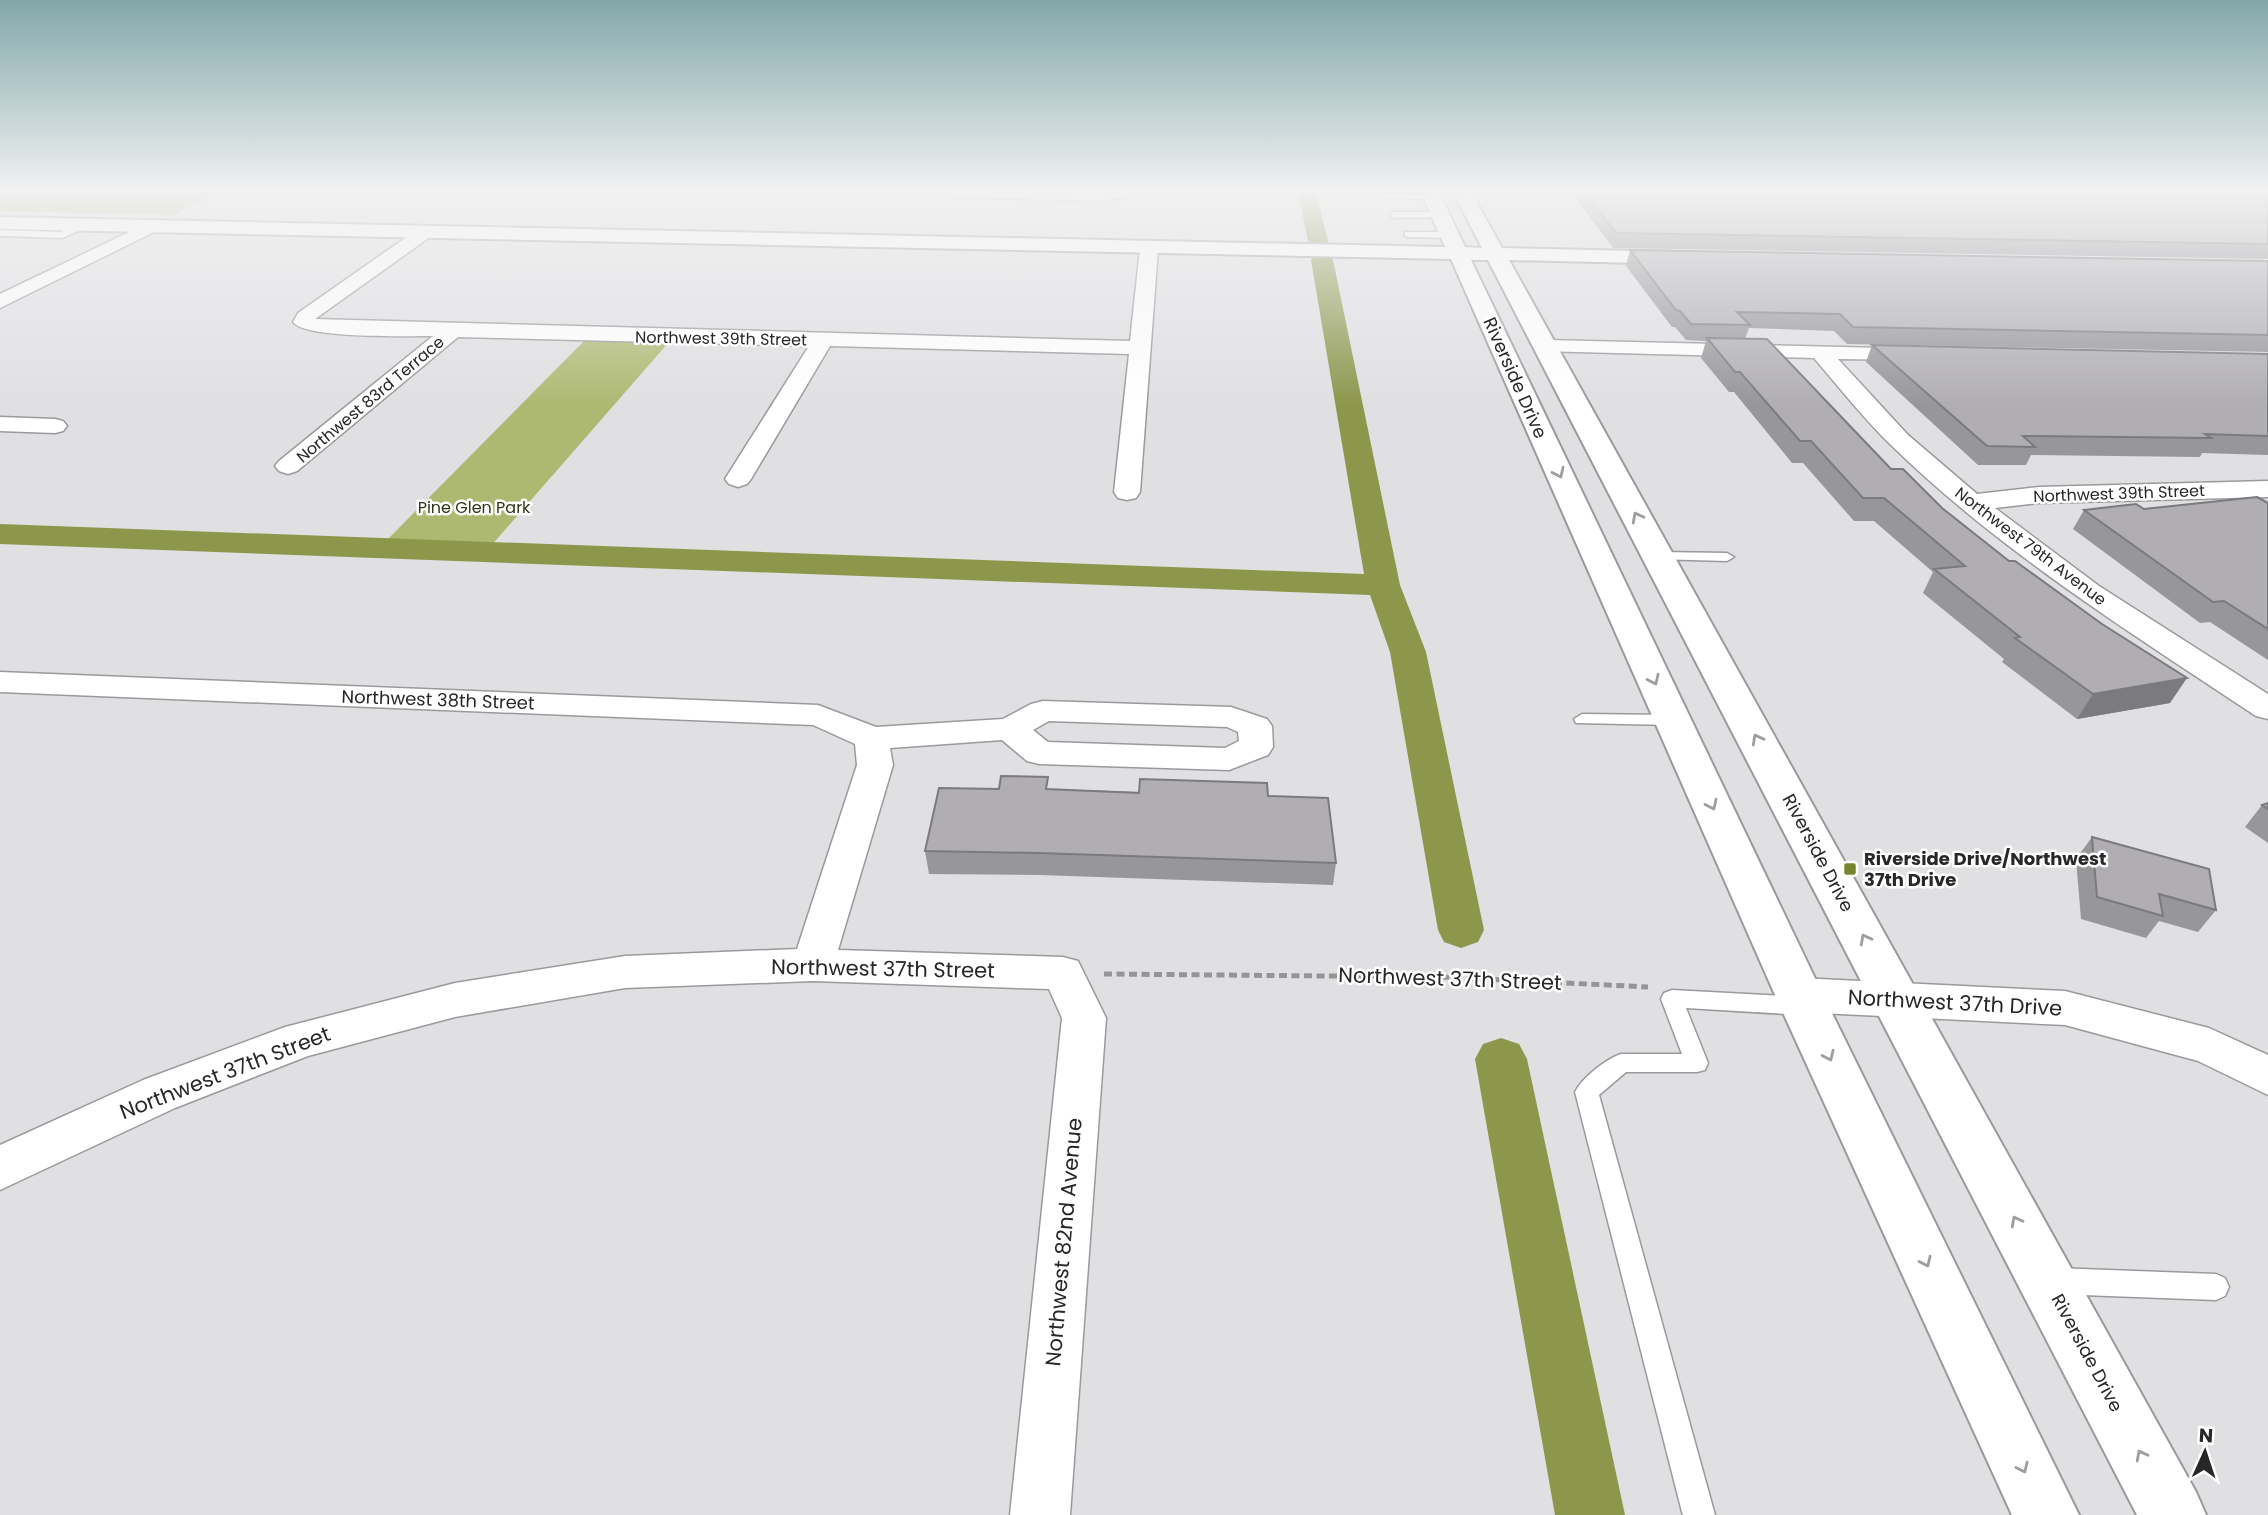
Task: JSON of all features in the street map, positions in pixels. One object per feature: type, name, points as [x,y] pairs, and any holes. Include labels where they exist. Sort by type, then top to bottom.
[{"type":"street","points":[[0,302],[79,263]]},
{"type":"street","name":"Northwest 39th Street","points":[[381,263],[308,313],[303,322],[315,327],[1140,348]]},
{"type":"street","points":[[1127,492],[1149,263]]},
{"type":"street","name":"Riverside Drive","points":[[1463,263],[1802,1000],[2046,1515]]},
{"type":"street","name":"Riverside Drive","points":[[1499,263],[2173,1515]]},
{"type":"street","name":"Northwest 83rd Terrace","points":[[288,466],[452,331]]},
{"type":"street","points":[[738,480],[822,341]]},
{"type":"street","points":[[1546,346],[1942,355]]},
{"type":"street","name":"Northwest 79th Avenue","points":[[1820,352],[1899,440],[1971,503],[2089,592],[2268,709]]},
{"type":"street","points":[[0,424],[55,426]]},
{"type":"street","name":"Northwest 39th Street","points":[[1971,503],[2039,495],[2268,489]]},
{"type":"street","name":"Northwest 38th Street","points":[[0,682],[818,715],[872,738],[1010,729],[1043,710],[1231,717],[1255,726],[1256,747],[1229,759],[1039,753],[1010,729]]},
{"type":"street","points":[[813,965],[875,765],[872,738]]},
{"type":"street","name":"Northwest 37th Street","points":[[0,1168],[159,1094],[301,1040],[455,1000],[625,972],[813,965],[1063,973]]},
{"type":"street","name":"Northwest 82nd Avenue","points":[[1040,1515],[1084,1018],[1063,973]]},
{"type":"street","name":"Northwest 37th Drive","points":[[1802,1000],[1897,999],[2065,1008],[2209,1046],[2268,1076]]},
{"type":"lane","points":[[1659,556],[1727,557]]},
{"type":"lane","points":[[1582,719],[1672,720]]},
{"type":"lane","points":[[1700,1515],[1697,1512],[1587,1092],[1621,1063],[1697,1063],[1672,999],[1802,1000]]},
{"type":"lane","points":[[2048,1281],[2216,1287]]},
{"type":"path","name":"Northwest 37th Street","points":[[1063,973],[1443,977],[1662,988]]},
{"type":"green space","name":"Pine Glen Park","points":[[585,340],[669,342],[490,547],[384,543]]},
{"type":"building","points":[[1640,263],[2268,263],[2268,335],[1853,327],[1840,314],[1737,312],[1750,325],[1691,324],[1676,310]]},
{"type":"building","points":[[1707,338],[1767,339],[1891,469],[1903,469],[1942,508],[2009,561],[2015,561],[2102,624],[2187,678],[2093,694],[2015,638],[2020,637],[1934,569],[1965,566],[1884,498],[1863,498],[1811,441],[1800,441]]},
{"type":"building","points":[[1872,345],[2268,354],[2268,436],[2023,436],[2035,447],[1987,446]]},
{"type":"building","points":[[2257,497],[2268,503],[2268,629],[2224,601],[2213,602],[2084,510],[2136,504],[2144,509]]},
{"type":"building","points":[[1001,776],[1048,777],[1046,789],[1139,793],[1140,779],[1267,783],[1268,796],[1328,798],[1336,863],[925,851],[939,788],[999,789]]},
{"type":"building","points":[[2092,837],[2209,869],[2216,910],[2159,894],[2163,916],[2097,897]]},
{"type":"waterway","points":[[1323,263],[1383,585]]},
{"type":"waterway","points":[[0,534],[1383,585]]},
{"type":"waterway","points":[[1383,585],[1408,652],[1461,930]]},
{"type":"waterway","points":[[1501,1059],[1590,1515]]},
{"type":"place","name":"Riverside Drive/Northwest 37th Drive","points":[[1850,869]]}]
